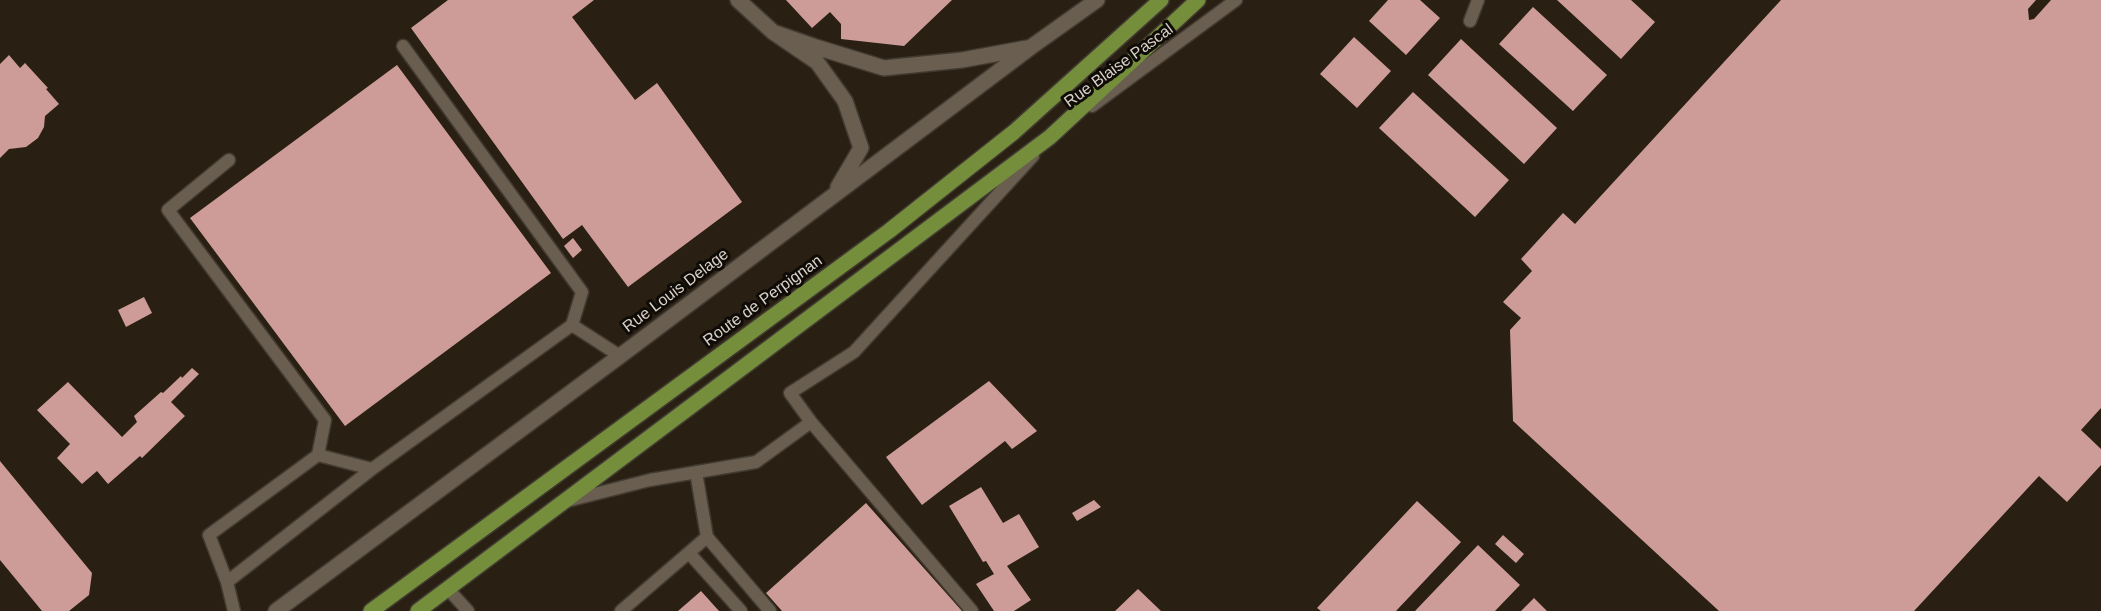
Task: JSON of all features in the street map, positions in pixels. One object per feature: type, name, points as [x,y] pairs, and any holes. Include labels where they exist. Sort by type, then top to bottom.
[{"type":"main road","name":"Route de Perpignan","points":[[371,611],[890,231],[1014,132],[1161,0]]},
{"type":"main road","points":[[418,611],[1050,137],[1198,0]]},
{"type":"street","points":[[738,0],[773,32],[817,62],[845,101],[861,148],[834,194]]},
{"type":"street","name":"Rue Louis Delage","points":[[276,611],[1097,0]]},
{"type":"street","points":[[773,32],[884,68],[962,60],[1031,47]]},
{"type":"lane","name":"Rue Blaise Pascal","points":[[811,422],[790,393],[854,352],[1050,137],[1236,0]]},
{"type":"lane","points":[[1470,21],[1478,0]]},
{"type":"lane","points":[[226,582],[372,469],[572,325],[582,292],[403,46]]},
{"type":"lane","points":[[230,160],[168,210],[325,420],[318,455],[209,535],[234,611]]},
{"type":"lane","points":[[572,325],[620,356]]},
{"type":"lane","points":[[565,502],[650,480],[756,462],[811,422],[972,611]]},
{"type":"lane","points":[[318,455],[372,469]]},
{"type":"lane","points":[[696,472],[707,537],[770,611]]},
{"type":"lane","points":[[621,611],[707,537]]},
{"type":"lane","points":[[689,553],[741,611]]},
{"type":"lane","points":[[448,589],[468,611]]},
{"type":"building","points":[[448,0],[594,0],[572,17],[635,100],[657,83],[742,202],[628,287],[582,225],[563,239],[411,28]]},
{"type":"building","points":[[786,0],[952,0],[904,46],[841,39],[841,24],[830,12],[812,28]]},
{"type":"building","points":[[1388,0],[1420,0],[1440,18],[1406,55],[1369,21]]},
{"type":"building","points":[[1557,0],[1631,0],[1655,22],[1621,59]]},
{"type":"building","points":[[1781,0],[2036,0],[2028,9],[2029,20],[2034,19],[2051,0],[2101,0],[2101,408],[2081,430],[2101,449],[2101,465],[2067,502],[2039,476],[1914,611],[1719,611],[1513,421],[1510,330],[1521,318],[1503,302],[1532,271],[1521,259],[1563,213],[1575,224]]},
{"type":"building","points":[[1533,7],[1607,75],[1573,111],[1499,44]]},
{"type":"building","points":[[1354,37],[1391,71],[1357,108],[1320,74]]},
{"type":"building","points":[[1461,39],[1557,128],[1524,164],[1428,75]]},
{"type":"building","points":[[9,55],[20,68],[25,63],[59,104],[45,116],[44,127],[38,138],[26,147],[9,149],[0,158],[0,64]]},
{"type":"building","points":[[397,65],[551,273],[345,426],[190,218]]},
{"type":"building","points":[[1413,92],[1509,180],[1475,217],[1379,128]]},
{"type":"building","points":[[573,238],[582,250],[573,258],[564,246]]},
{"type":"building","points":[[144,297],[152,313],[126,327],[118,310]]},
{"type":"building","points":[[192,368],[199,374],[171,402],[185,416],[142,458],[140,456],[108,484],[97,471],[82,484],[57,458],[70,444],[37,410],[68,382],[122,437],[137,422],[134,416]]},
{"type":"building","points":[[989,381],[1037,431],[1012,449],[1005,441],[922,505],[886,457]]},
{"type":"building","points":[[0,461],[92,573],[89,595],[69,611],[42,611],[0,560]]},
{"type":"building","points":[[981,487],[1003,523],[1019,514],[1039,547],[1007,566],[1031,600],[1014,611],[994,611],[976,584],[994,574],[986,561],[983,562],[949,506]]},
{"type":"building","points":[[1094,500],[1101,507],[1077,521],[1072,513]]},
{"type":"building","points":[[1417,501],[1461,542],[1396,611],[1321,611],[1317,608]]},
{"type":"building","points":[[866,503],[962,611],[782,611],[766,593]]},
{"type":"building","points":[[1503,535],[1524,554],[1516,563],[1495,544]]},
{"type":"building","points":[[1478,545],[1520,585],[1495,611],[1415,611]]},
{"type":"building","points":[[1138,589],[1161,611],[1115,611]]},
{"type":"building","points":[[701,591],[719,611],[678,611]]},
{"type":"building","points":[[1534,598],[1547,611],[1521,611]]}]
